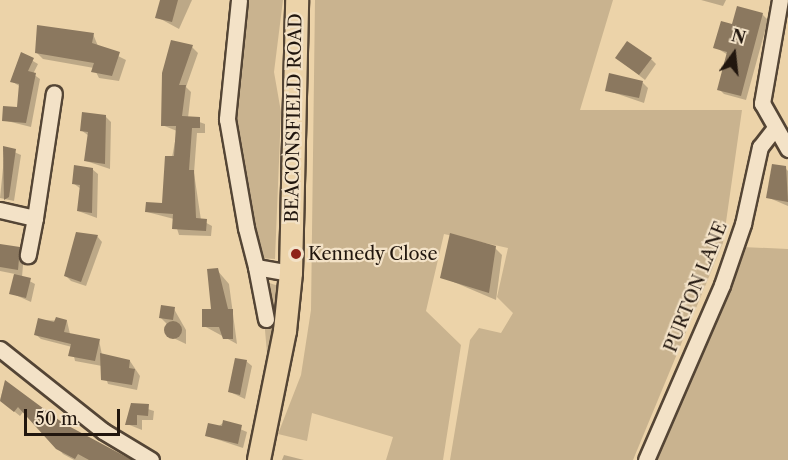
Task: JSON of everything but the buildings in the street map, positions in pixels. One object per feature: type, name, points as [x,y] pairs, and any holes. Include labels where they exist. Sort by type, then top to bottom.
[{"type":"main road","name":"BEACONSFIELD ROAD","points":[[259,460],[284,341],[291,273],[297,0]]},
{"type":"street","points":[[239,0],[227,119],[266,319]]},
{"type":"street","points":[[780,0],[762,103],[788,149]]},
{"type":"street","points":[[28,255],[54,93]]},
{"type":"street","name":"PURTON LANE","points":[[646,460],[722,285],[743,224],[760,147],[775,128]]},
{"type":"street","points":[[0,210],[34,218]]},
{"type":"street","points":[[256,267],[291,273]]},
{"type":"street","points":[[0,349],[103,431],[150,460]]},
{"type":"shaded area","points":[[246,0],[283,0],[274,72],[281,112],[275,259],[258,258],[235,126],[237,46]]},
{"type":"shaded area","points":[[315,0],[613,0],[580,110],[742,110],[723,243],[633,460],[450,460],[470,340],[479,328],[501,333],[513,313],[497,297],[508,248],[444,234],[426,311],[461,345],[443,460],[386,460],[393,437],[312,413],[307,441],[278,434],[301,375],[311,310]]},
{"type":"shaded area","points":[[742,247],[788,249],[788,460],[656,460]]},
{"type":"shaded area","points":[[266,282],[282,287],[269,377],[265,330]]},
{"type":"place","name":"Kennedy Close","points":[[296,254]]}]
